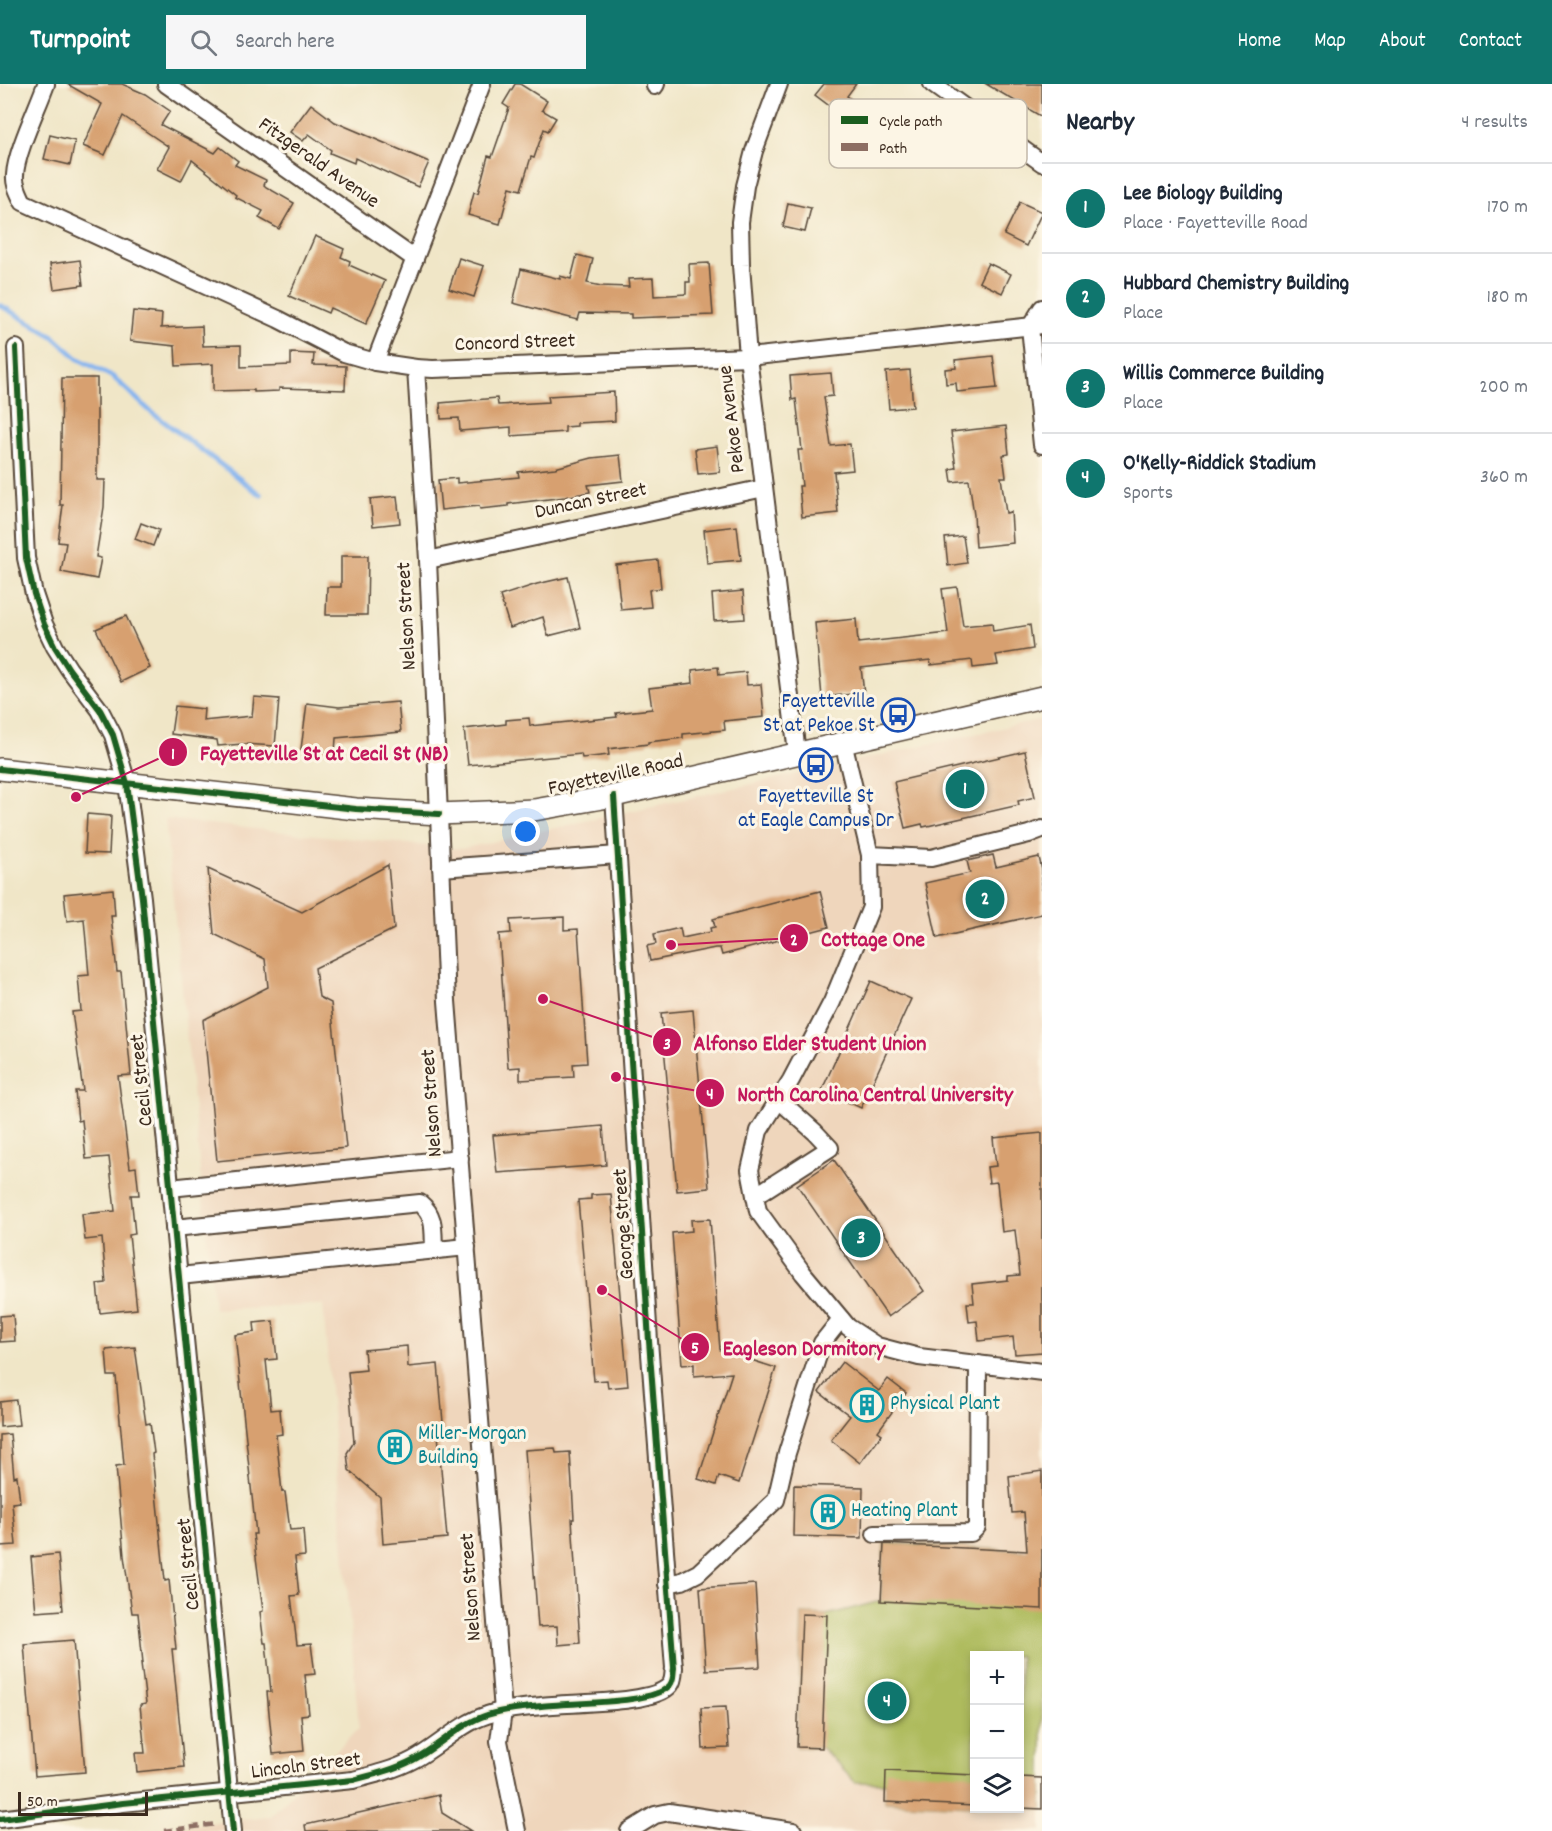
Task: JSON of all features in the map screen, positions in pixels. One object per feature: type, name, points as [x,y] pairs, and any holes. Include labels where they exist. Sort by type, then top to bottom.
[{"type":"main road","name":"Fayetteville Road","points":[[0,769],[356,809],[438,814],[534,810],[614,796],[1042,696]]},
{"type":"street","name":"Concord Street","points":[[46,84],[19,157],[15,175],[17,189],[24,202],[278,319],[344,353],[375,362],[433,369],[748,357],[1036,326]]},
{"type":"street","name":"Fitzgerald Avenue","points":[[166,84],[415,259]]},
{"type":"street","points":[[375,362],[482,84]]},
{"type":"street","name":"Pekoe Avenue","points":[[779,84],[754,151],[746,186],[740,222],[741,276],[748,357],[797,753]]},
{"type":"street","points":[[932,84],[953,99]]},
{"type":"street","points":[[1027,152],[1042,163]]},
{"type":"street","points":[[1042,308],[1036,326],[1042,445]]},
{"type":"street","name":"Cecil Street","points":[[16,348],[26,558],[34,594],[44,624],[56,647],[69,669],[100,710],[113,735],[127,783],[142,898],[233,1831]]},
{"type":"street","name":"Nelson Street","points":[[416,368],[428,560],[447,1002],[503,1711],[499,1740],[522,1830]]},
{"type":"street","name":"Duncan Street","points":[[428,560],[764,488]]},
{"type":"street","points":[[843,742],[870,855],[871,907],[832,1002],[779,1100],[759,1131],[750,1170],[758,1211],[803,1273],[848,1327],[877,1346],[918,1357],[1042,1372]]},
{"type":"street","name":"George Street","points":[[614,796],[649,1341],[674,1668],[673,1679],[669,1686]]},
{"type":"street","points":[[870,855],[931,858],[1042,829]]},
{"type":"street","points":[[441,868],[618,855]]},
{"type":"street","points":[[755,1196],[830,1148],[779,1100]]},
{"type":"street","points":[[170,1188],[460,1158]]},
{"type":"street","points":[[174,1227],[420,1203],[428,1210],[433,1221],[434,1251]]},
{"type":"street","points":[[179,1276],[467,1247]]},
{"type":"street","points":[[667,1584],[682,1581],[698,1573],[776,1500],[787,1453],[822,1343],[841,1319]]},
{"type":"street","points":[[875,1534],[971,1533],[977,1527],[978,1364]]},
{"type":"street","name":"Lincoln Street","points":[[0,1819],[123,1803],[352,1780],[385,1772],[414,1759],[461,1728],[485,1716],[503,1711],[560,1703],[637,1699],[660,1692],[669,1686]]},
{"type":"street","points":[[629,1831],[656,1815],[669,1812],[793,1831]]},
{"type":"shaded area","points":[[1042,719],[1042,1831],[141,1831],[270,1816],[359,1728],[323,1305],[214,1309],[165,819],[461,849]]},
{"type":"green space","points":[[884,1543],[1042,1552],[1042,1809],[1024,1808],[1024,1651],[970,1651],[970,1806],[885,1802],[886,1783],[855,1782],[822,1748],[797,1747],[802,1614],[827,1615],[881,1601]]},
{"type":"building","points":[[67,84],[122,84],[145,94],[170,111],[161,125],[215,153],[220,147],[238,161],[235,165],[266,180],[264,185],[266,187],[294,203],[279,229],[259,218],[263,211],[235,197],[236,195],[192,160],[181,181],[157,169],[169,147],[123,116],[105,155],[83,146],[102,104]]},
{"type":"building","points":[[515,84],[520,84],[547,101],[542,110],[556,118],[548,131],[544,129],[534,158],[531,157],[521,190],[510,187],[500,224],[468,215],[474,192],[478,193],[488,156],[492,157],[509,108],[503,104]]},
{"type":"building","points":[[824,84],[856,84],[847,96],[851,99],[829,99],[829,106],[815,95]]},
{"type":"building","points":[[986,84],[1042,84],[1042,117],[1027,108],[1027,99],[1011,99]]},
{"type":"building","points":[[311,104],[335,122],[429,162],[418,187],[355,158],[354,163],[330,153],[331,150],[309,134],[303,141],[290,132]]},
{"type":"building","points":[[50,135],[75,141],[70,165],[44,159]]},
{"type":"building","points":[[1020,202],[1042,212],[1026,246],[1004,235]]},
{"type":"building","points":[[788,203],[811,208],[805,232],[783,227]]},
{"type":"building","points":[[315,236],[344,249],[341,257],[350,261],[349,265],[385,281],[366,324],[330,308],[328,313],[289,296]]},
{"type":"building","points":[[577,255],[593,259],[587,283],[629,287],[628,279],[653,278],[654,296],[686,294],[686,282],[690,282],[689,264],[709,263],[713,315],[631,318],[631,314],[580,313],[578,320],[513,303],[521,269],[560,279],[560,276],[571,279]]},
{"type":"building","points":[[459,258],[484,266],[474,297],[449,289]]},
{"type":"building","points":[[80,260],[83,285],[54,289],[50,264]]},
{"type":"building","points":[[988,263],[1011,274],[1002,293],[979,282]]},
{"type":"building","points":[[133,311],[162,314],[161,328],[202,326],[203,346],[241,345],[241,367],[291,365],[291,353],[314,354],[313,365],[346,366],[345,390],[279,388],[279,391],[213,391],[213,364],[176,366],[175,346],[130,341]]},
{"type":"building","points":[[993,356],[997,388],[957,392],[956,383],[946,384],[945,369],[956,368],[955,360]]},
{"type":"building","points":[[910,370],[913,407],[889,409],[886,372]]},
{"type":"building","points":[[831,373],[833,396],[824,397],[831,446],[850,444],[853,470],[834,472],[838,513],[802,517],[799,486],[802,486],[798,450],[802,450],[796,399],[792,400],[790,376]]},
{"type":"building","points":[[62,378],[97,378],[97,480],[105,480],[104,507],[96,557],[101,558],[97,579],[61,572],[66,543],[58,542],[63,505],[60,505]]},
{"type":"building","points":[[614,392],[615,421],[577,423],[577,426],[565,427],[565,432],[511,436],[511,427],[460,431],[459,418],[441,419],[440,403],[497,398],[498,405],[549,402],[548,396]]},
{"type":"building","points":[[1006,426],[1009,454],[1003,455],[1006,477],[1001,477],[1006,513],[1011,512],[1013,543],[976,547],[969,480],[952,482],[950,469],[956,468],[951,432]]},
{"type":"building","points":[[717,446],[720,472],[698,474],[695,449]]},
{"type":"building","points":[[620,455],[623,481],[588,485],[590,492],[508,504],[508,506],[441,510],[438,480],[457,478],[457,483],[519,477],[518,472],[555,468],[592,458]]},
{"type":"building","points":[[397,496],[400,523],[373,526],[370,499]]},
{"type":"building","points":[[141,523],[159,530],[153,546],[135,539]]},
{"type":"building","points":[[737,526],[741,560],[707,563],[704,530]]},
{"type":"building","points":[[963,536],[967,563],[948,566],[945,538]]},
{"type":"building","points":[[341,556],[368,556],[367,615],[326,615],[327,587],[341,587]]},
{"type":"building","points":[[658,560],[661,588],[649,590],[651,607],[621,610],[616,565]]},
{"type":"building","points":[[568,577],[580,628],[548,636],[543,617],[510,628],[500,596]]},
{"type":"building","points":[[957,587],[963,626],[992,623],[993,631],[1030,625],[1033,649],[996,655],[998,665],[973,668],[972,660],[931,665],[930,660],[861,668],[864,693],[822,697],[815,623],[856,619],[858,643],[948,633],[942,589]]},
{"type":"building","points":[[743,591],[745,619],[714,621],[712,594]]},
{"type":"building","points":[[126,616],[150,668],[121,682],[96,629]]},
{"type":"building","points":[[718,667],[719,675],[746,672],[747,685],[761,684],[764,717],[724,721],[725,730],[683,734],[683,738],[608,749],[609,755],[582,758],[581,754],[468,765],[464,729],[506,724],[506,720],[529,718],[530,726],[617,717],[616,713],[652,709],[649,688],[693,683],[692,670]]},
{"type":"building","points":[[254,697],[279,699],[275,746],[243,744],[218,746],[217,740],[171,734],[175,706],[204,709],[203,721],[252,716]]},
{"type":"building","points":[[398,702],[401,732],[336,738],[335,753],[301,749],[307,703],[339,707]]},
{"type":"building","points":[[1025,751],[1035,797],[1018,801],[1019,805],[923,827],[922,824],[905,828],[894,782]]},
{"type":"building","points":[[87,814],[111,816],[109,854],[85,853]]},
{"type":"building","points":[[993,855],[996,867],[1039,857],[1042,870],[1042,914],[937,938],[925,883],[970,873],[967,861]]},
{"type":"building","points":[[388,865],[394,929],[315,968],[319,997],[331,1003],[346,1148],[217,1161],[203,1020],[268,987],[265,959],[214,934],[208,869],[302,912]]},
{"type":"building","points":[[113,889],[115,916],[111,916],[117,972],[121,972],[131,1075],[118,1076],[130,1168],[136,1167],[139,1195],[131,1195],[135,1234],[129,1235],[137,1309],[100,1313],[97,1284],[106,1283],[102,1238],[85,1240],[82,1214],[115,1211],[109,1157],[86,1159],[82,1120],[78,1121],[75,1091],[83,1091],[72,1012],[81,1011],[78,976],[89,975],[84,919],[67,921],[64,894]]},
{"type":"building","points":[[820,891],[829,927],[722,955],[720,948],[715,948],[650,961],[647,946],[656,944],[654,934],[680,928],[682,938],[711,932],[710,928],[715,927],[713,919]]},
{"type":"building","points":[[564,917],[564,930],[578,929],[587,1063],[573,1064],[574,1077],[520,1080],[520,1067],[508,1068],[499,934],[511,933],[510,920]]},
{"type":"building","points":[[871,981],[911,999],[861,1108],[822,1090]]},
{"type":"building","points":[[693,1010],[709,1188],[677,1191],[661,1013]]},
{"type":"building","points":[[603,1126],[606,1165],[497,1173],[493,1135]]},
{"type":"building","points":[[1042,1133],[1042,1352],[1015,1354],[1013,1337],[979,1341],[977,1321],[969,1322],[967,1303],[974,1303],[972,1284],[1008,1280],[1008,1276],[1020,1275],[1015,1230],[1002,1232],[997,1182],[989,1183],[987,1167],[996,1166],[993,1138]]},
{"type":"building","points":[[834,1160],[924,1291],[888,1317],[797,1185]]},
{"type":"building","points":[[611,1194],[628,1386],[608,1388],[607,1380],[594,1381],[578,1200],[591,1199],[591,1195]]},
{"type":"building","points":[[710,1219],[720,1350],[776,1368],[739,1483],[719,1476],[716,1485],[698,1479],[732,1373],[694,1376],[694,1364],[682,1365],[672,1233],[692,1231],[691,1220]]},
{"type":"building","points":[[13,1315],[15,1341],[0,1342],[0,1316]]},
{"type":"building","points":[[273,1321],[277,1359],[266,1360],[271,1410],[280,1409],[282,1434],[276,1435],[282,1492],[285,1492],[290,1530],[303,1529],[305,1556],[295,1557],[299,1595],[291,1596],[297,1645],[311,1644],[315,1674],[305,1675],[309,1714],[301,1715],[304,1751],[273,1754],[267,1692],[271,1692],[260,1612],[263,1611],[253,1534],[256,1534],[235,1335],[255,1332],[254,1323]]},
{"type":"building","name":"Miller-Morgan Building","points":[[407,1346],[408,1367],[438,1364],[444,1434],[438,1434],[447,1538],[383,1544],[380,1497],[349,1470],[347,1453],[354,1442],[348,1372],[366,1370],[364,1350]]},
{"type":"building","points":[[135,1347],[146,1424],[150,1423],[154,1453],[152,1454],[165,1581],[169,1580],[176,1649],[172,1649],[184,1767],[137,1772],[135,1753],[145,1753],[140,1705],[146,1704],[141,1663],[143,1663],[138,1613],[132,1613],[124,1556],[116,1466],[124,1465],[116,1376],[108,1376],[106,1350]]},
{"type":"building","name":"Physical Plant","points":[[842,1362],[879,1391],[888,1379],[906,1393],[878,1431],[882,1434],[860,1463],[831,1440],[850,1416],[819,1392]]},
{"type":"building","points":[[16,1400],[19,1425],[0,1427],[0,1402]]},
{"type":"building","points":[[10,1434],[14,1477],[17,1476],[20,1502],[12,1503],[16,1545],[0,1546],[0,1435]]},
{"type":"building","points":[[555,1448],[556,1453],[570,1452],[580,1643],[558,1645],[557,1626],[538,1627],[525,1450]]},
{"type":"building","points":[[1042,1471],[1042,1609],[881,1601],[884,1544],[1027,1551],[1024,1512],[1012,1513],[1009,1476]]},
{"type":"building","name":"Heating Plant","points":[[794,1485],[863,1487],[862,1538],[793,1536]]},
{"type":"building","points":[[58,1554],[63,1610],[36,1612],[31,1557]]},
{"type":"building","points":[[755,1584],[760,1667],[706,1670],[700,1588]]},
{"type":"building","points":[[802,1614],[827,1615],[822,1748],[797,1747]]},
{"type":"building","points":[[74,1640],[85,1772],[35,1776],[24,1644]]},
{"type":"building","points":[[726,1707],[729,1748],[703,1749],[701,1708]]},
{"type":"building","points":[[886,1771],[970,1775],[970,1806],[885,1802]]},
{"type":"building","points":[[1024,1777],[1042,1778],[1042,1809],[1024,1808]]},
{"type":"building","points":[[439,1795],[442,1813],[471,1831],[306,1831],[305,1825]]},
{"type":"waterway","points":[[0,305],[53,336],[77,358],[113,377],[150,411],[261,495]]},
{"type":"marked path","points":[[164,1831],[216,1824]]},
{"type":"cycle path","points":[[16,348],[26,558],[34,594],[55,647],[100,710],[113,735],[127,783],[142,898],[233,1831]]},
{"type":"cycle path","points":[[0,769],[356,809],[439,814]]},
{"type":"cycle path","points":[[0,1819],[123,1803],[353,1780],[406,1764],[467,1724],[493,1713],[541,1706],[629,1699],[647,1696],[670,1685],[674,1668],[649,1341],[614,796]]},
{"type":"place","name":"Fayetteville St at Pekoe St","points":[[898,715]]},
{"type":"place","name":"Fayetteville St at Eagle Campus Dr","points":[[816,765]]},
{"type":"place","name":"Lee Biology Building","points":[[965,789]]},
{"type":"place","name":"Fayetteville St at Cecil St (NB)","points":[[76,797]]},
{"type":"place","name":"Hubbard Chemistry Building","points":[[985,899]]},
{"type":"place","name":"Cottage One","points":[[671,945]]},
{"type":"place","name":"Alfonso Elder Student Union","points":[[543,999]]},
{"type":"place","name":"North Carolina Central University","points":[[616,1077]]},
{"type":"place","name":"Willis Commerce Building","points":[[861,1238]]},
{"type":"place","name":"Eagleson Dormitory","points":[[602,1290]]},
{"type":"place","name":"Physical Plant","points":[[867,1405]]},
{"type":"place","name":"Miller-Morgan Building","points":[[395,1447]]},
{"type":"place","name":"Heating Plant","points":[[828,1512]]},
{"type":"place","name":"O'Kelly-Riddick Stadium","points":[[887,1701]]}]
